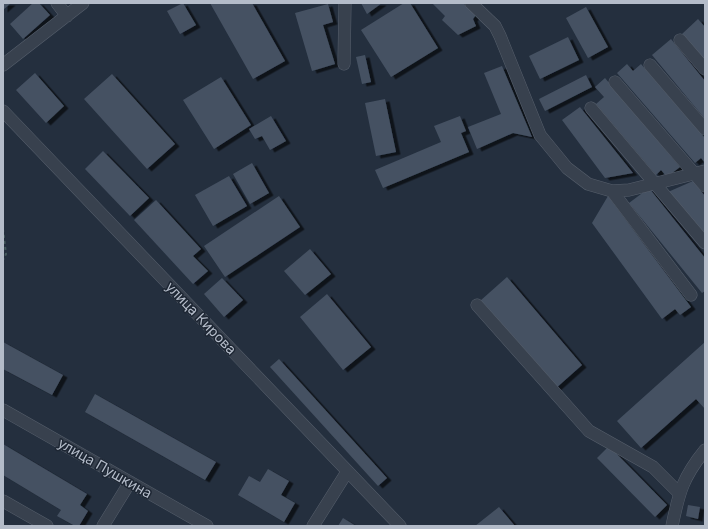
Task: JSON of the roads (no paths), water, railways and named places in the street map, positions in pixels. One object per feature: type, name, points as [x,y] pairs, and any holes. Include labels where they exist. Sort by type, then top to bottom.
[{"type":"street","points":[[58,3],[67,16]]},
{"type":"street","points":[[3,65],[83,3]]},
{"type":"street","points":[[344,64],[345,3]]},
{"type":"street","points":[[471,3],[495,26],[540,135],[567,168],[588,184],[612,191],[629,190],[700,172]]},
{"type":"street","points":[[680,40],[705,69]]},
{"type":"street","points":[[650,65],[705,129]]},
{"type":"street","points":[[615,82],[700,172],[705,186]]},
{"type":"street","points":[[591,108],[705,243]]},
{"type":"street","name":"улица Кирова","points":[[3,111],[400,526]]},
{"type":"street","points":[[612,191],[691,295]]},
{"type":"street","points":[[477,305],[589,432],[653,467],[679,492]]},
{"type":"street","name":"улица Пушкина","points":[[3,410],[207,526]]},
{"type":"street","points":[[672,526],[679,492],[690,467],[705,450]]},
{"type":"street","points":[[313,526],[347,472]]},
{"type":"street","points":[[103,526],[130,482]]},
{"type":"street","points":[[3,501],[47,526]]}]
